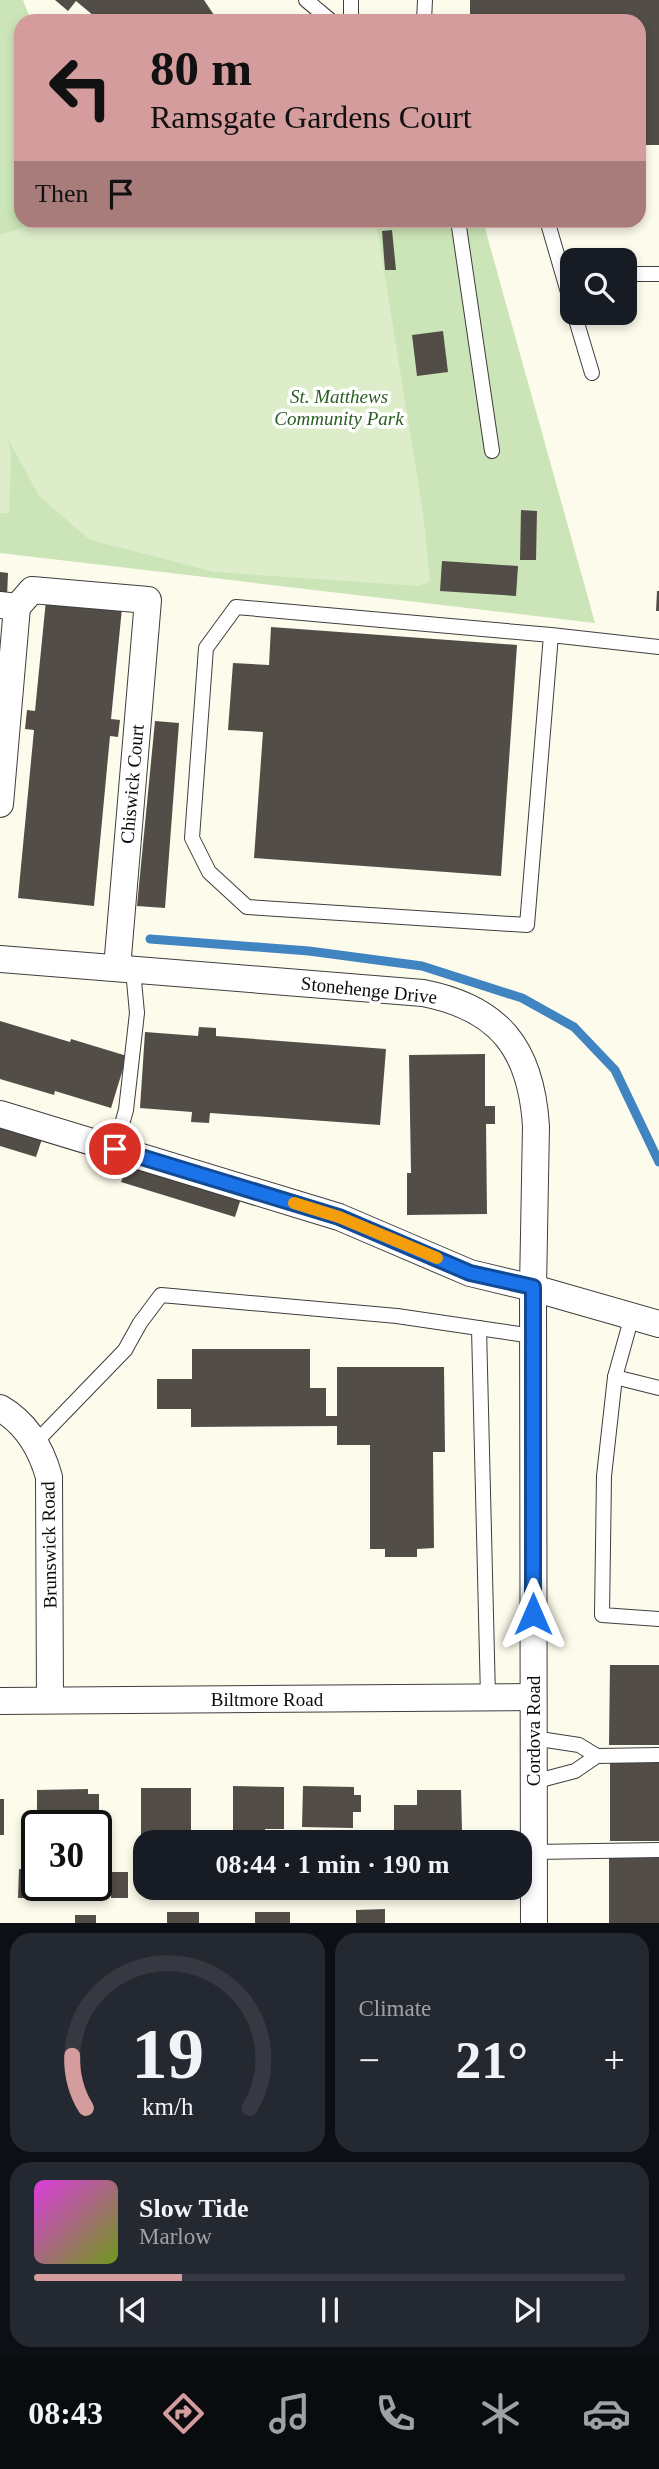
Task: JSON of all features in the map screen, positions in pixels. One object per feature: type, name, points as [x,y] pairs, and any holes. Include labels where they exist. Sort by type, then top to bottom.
[{"type":"street","name":"Chiswick Court","points":[[9,606],[32,590],[148,600],[125,969]]},
{"type":"street","points":[[0,804],[9,606]]},
{"type":"street","name":"Stonehenge Drive","points":[[0,958],[423,993],[474,1008],[503,1033],[527,1069],[534,1104],[533,1287]]},
{"type":"street","points":[[0,1114],[339,1217],[470,1273],[533,1287],[659,1324]]},
{"type":"street","name":"Cordova Road","points":[[533,1287],[534,1923]]},
{"type":"street","name":"Brunswick Road","points":[[0,1408],[29,1432],[44,1458],[49,1477],[50,1700]]},
{"type":"street","name":"Biltmore Road","points":[[0,1701],[533,1697]]},
{"type":"lane","points":[[306,0],[323,14]]},
{"type":"lane","points":[[459,228],[492,451]]},
{"type":"lane","points":[[550,228],[560,255]]},
{"type":"lane","points":[[637,274],[659,274]]},
{"type":"lane","points":[[578,325],[592,373]]},
{"type":"lane","points":[[551,635],[527,925],[247,907],[209,872],[192,838],[206,648],[236,607],[551,635],[659,647]]},
{"type":"lane","points":[[115,1149],[127,1110],[137,1013],[125,969]]},
{"type":"lane","points":[[36,1443],[125,1350],[140,1323],[161,1295],[397,1316],[533,1336]]},
{"type":"lane","points":[[632,1316],[615,1377],[604,1476],[602,1615],[659,1619]]},
{"type":"lane","points":[[479,1328],[488,1697]]},
{"type":"lane","points":[[615,1377],[659,1388]]},
{"type":"lane","points":[[533,1738],[579,1745],[597,1756],[659,1755]]},
{"type":"lane","points":[[533,1782],[575,1771],[597,1756]]},
{"type":"lane","points":[[534,1852],[659,1850]]},
{"type":"green space","name":"St. Matthews Community Park","points":[[0,0],[23,0],[28,14],[14,14],[14,228],[485,228],[595,623],[0,553]]},
{"type":"green space","name":"St. Matthews Community Park","points":[[22,228],[377,228],[423,513],[430,581],[419,586],[215,572],[90,540],[39,496],[8,439],[11,456],[9,513],[0,513],[0,235]]},
{"type":"building","points":[[55,0],[204,0],[213,14],[92,14],[76,1],[68,11]]},
{"type":"building","points":[[470,0],[659,0],[659,145],[646,145],[646,14],[470,14]]},
{"type":"building","points":[[392,230],[396,270],[385,270],[382,231]]},
{"type":"building","points":[[443,331],[448,372],[417,376],[412,335]]},
{"type":"building","points":[[521,510],[537,511],[536,560],[520,560]]},
{"type":"building","points":[[442,561],[518,566],[516,596],[440,591]]},
{"type":"building","points":[[0,572],[8,573],[7,597],[0,596]]},
{"type":"building","points":[[659,591],[659,611],[656,611]]},
{"type":"building","points":[[46,600],[122,608],[111,719],[120,720],[118,737],[110,736],[94,906],[18,898],[34,730],[25,729],[27,710],[35,711]]},
{"type":"building","points":[[271,627],[517,645],[501,876],[254,858],[263,732],[228,730],[233,663],[269,665]]},
{"type":"building","points":[[155,721],[179,723],[165,908],[137,906]]},
{"type":"building","points":[[0,1021],[127,1056],[111,1108],[55,1091],[54,1095],[0,1079]]},
{"type":"building","points":[[199,1027],[216,1028],[216,1036],[386,1049],[380,1125],[210,1113],[209,1123],[191,1122],[192,1112],[140,1108],[145,1032],[198,1036]]},
{"type":"building","points":[[485,1054],[485,1106],[495,1106],[495,1124],[486,1124],[487,1214],[407,1215],[407,1173],[411,1173],[409,1055]]},
{"type":"building","points":[[0,1122],[43,1136],[36,1157],[0,1146]]},
{"type":"building","points":[[130,1158],[243,1192],[235,1217],[121,1182]]},
{"type":"building","points":[[192,1349],[310,1349],[310,1388],[326,1388],[326,1416],[337,1416],[337,1367],[444,1367],[445,1452],[433,1452],[434,1548],[417,1549],[417,1557],[385,1557],[385,1549],[370,1549],[370,1445],[337,1445],[337,1426],[191,1427],[191,1409],[157,1409],[157,1379],[192,1379]]},
{"type":"building","points":[[610,1665],[659,1665],[659,1745],[609,1745]]},
{"type":"building","points":[[610,1761],[659,1761],[659,1841],[610,1841]]},
{"type":"building","points":[[233,1786],[284,1787],[284,1829],[233,1830]]},
{"type":"building","points":[[303,1786],[354,1787],[354,1795],[361,1795],[361,1812],[353,1812],[353,1828],[302,1827]]},
{"type":"building","points":[[141,1788],[191,1788],[191,1830],[141,1830]]},
{"type":"building","points":[[88,1789],[88,1794],[99,1794],[99,1810],[37,1810],[37,1790]]},
{"type":"building","points":[[417,1790],[461,1790],[462,1830],[394,1830],[394,1805],[417,1805]]},
{"type":"building","points":[[0,1799],[4,1799],[4,1835],[0,1835]]},
{"type":"building","points":[[609,1857],[659,1857],[659,1923],[609,1923]]},
{"type":"building","points":[[19,1869],[21,1869],[21,1898],[18,1898]]},
{"type":"building","points":[[112,1872],[128,1872],[128,1898],[112,1898]]},
{"type":"building","points":[[385,1909],[385,1923],[356,1923],[356,1910]]},
{"type":"building","points":[[167,1912],[199,1912],[199,1923],[167,1923]]},
{"type":"building","points":[[255,1912],[290,1912],[290,1923],[255,1923]]},
{"type":"building","points":[[75,1915],[96,1915],[96,1923],[75,1923]]},
{"type":"waterway","points":[[150,939],[309,951],[422,966],[522,998],[574,1027],[615,1070],[659,1162]]},
{"type":"slow traffic","points":[[294,1203],[339,1217],[437,1258]]},
{"type":"route","points":[[115,1149],[339,1217],[470,1273],[533,1287],[533,1614]]}]
